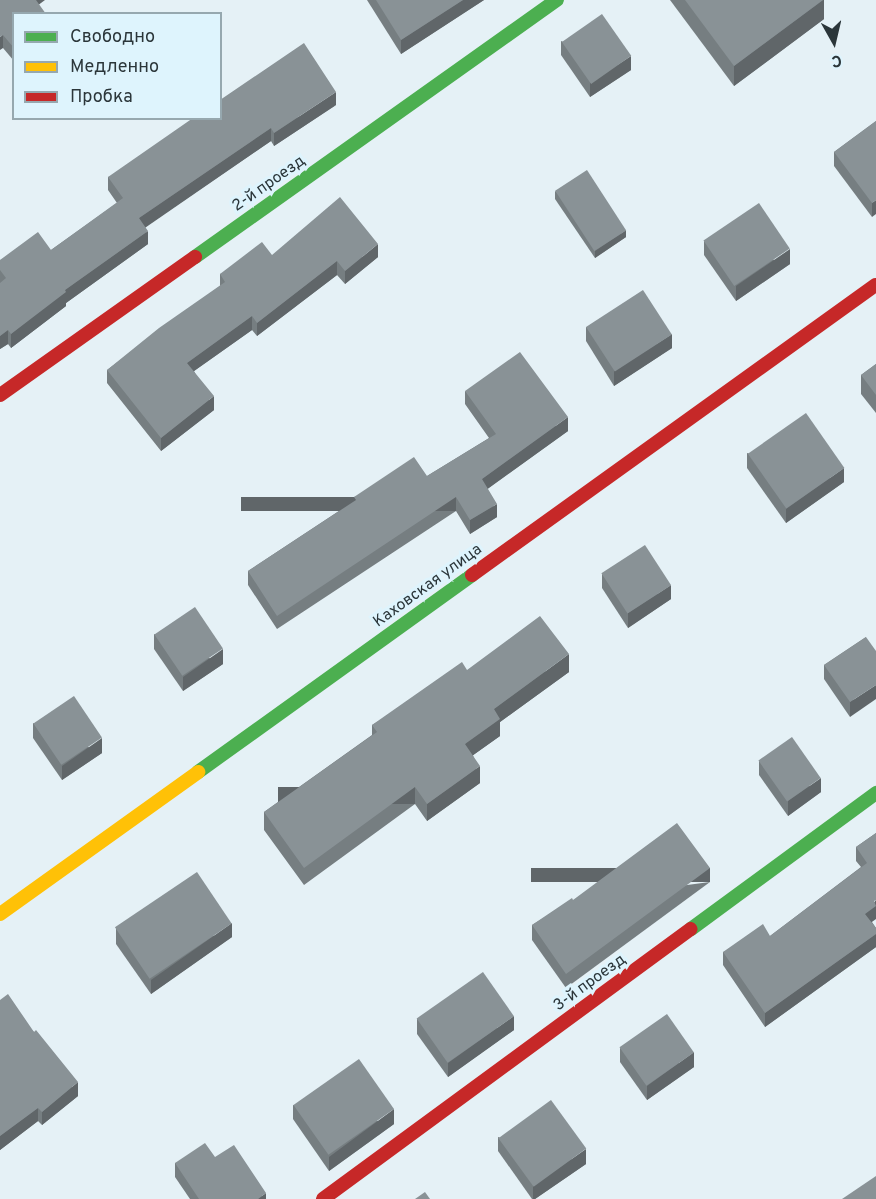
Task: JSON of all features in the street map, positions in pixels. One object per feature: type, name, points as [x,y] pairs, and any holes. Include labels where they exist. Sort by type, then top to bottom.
[{"type":"street","name":"2-й проезд","points":[[0,395],[557,0]]},
{"type":"street","name":"Каховская улица","points":[[0,914],[876,285]]},
{"type":"street","name":"3-й проезд","points":[[323,1199],[876,793]]},
{"type":"building","points":[[0,0],[36,0],[45,12],[12,12],[12,46],[3,35],[0,37]]},
{"type":"building","points":[[376,0],[463,0],[401,40]]},
{"type":"building","points":[[685,0],[823,0],[734,66]]},
{"type":"building","points":[[602,14],[631,56],[591,84],[562,42]]},
{"type":"building","points":[[304,43],[336,92],[274,133],[271,128],[139,218],[148,231],[65,290],[66,292],[11,334],[8,330],[0,336],[0,283],[6,278],[0,270],[0,260],[38,232],[51,250],[123,198],[108,177],[190,120],[222,120],[222,99]]},
{"type":"building","points":[[876,121],[876,200],[872,203],[834,152]]},
{"type":"building","points":[[587,170],[626,230],[594,251],[555,191]]},
{"type":"building","points":[[340,197],[378,244],[345,271],[337,261],[257,323],[252,316],[187,363],[214,396],[161,438],[107,370],[159,328],[225,282],[220,274],[262,242],[272,255]]},
{"type":"building","points":[[759,203],[790,249],[734,286],[703,240]]},
{"type":"building","points":[[643,290],[672,334],[615,371],[586,327]]},
{"type":"building","points":[[520,352],[568,417],[482,479],[497,504],[470,520],[456,497],[277,616],[248,571],[356,500],[354,497],[414,457],[427,476],[496,434],[465,391]]},
{"type":"building","points":[[876,364],[876,395],[861,375]]},
{"type":"building","points":[[806,413],[844,468],[786,509],[748,454]]},
{"type":"building","points":[[645,545],[671,585],[628,614],[601,573]]},
{"type":"building","points":[[195,607],[223,648],[182,676],[154,634]]},
{"type":"building","points":[[540,616],[569,654],[494,709],[500,719],[465,744],[480,766],[427,804],[415,787],[304,868],[264,812],[377,732],[372,725],[462,662],[467,670]]},
{"type":"building","points":[[866,637],[876,651],[876,685],[850,702],[824,665]]},
{"type":"building","points":[[74,696],[102,737],[61,765],[33,723]]},
{"type":"building","points":[[792,737],[821,778],[787,801],[758,761]]},
{"type":"building","points":[[677,823],[710,868],[566,974],[532,925],[572,898],[573,900]]},
{"type":"building","points":[[876,833],[876,900],[874,901],[876,906],[865,914],[876,928],[876,934],[765,1013],[723,952],[763,924],[770,936],[867,863],[856,847]]},
{"type":"building","points":[[197,872],[232,923],[150,979],[115,927]]},
{"type":"building","points":[[483,972],[514,1016],[448,1063],[417,1018]]},
{"type":"building","points":[[8,994],[34,1032],[36,1030],[78,1082],[42,1112],[38,1108],[0,1136],[0,1000]]},
{"type":"building","points":[[667,1014],[694,1053],[646,1086],[619,1047]]},
{"type":"building","points":[[359,1059],[394,1109],[328,1155],[293,1105]]},
{"type":"building","points":[[551,1100],[586,1149],[534,1187],[498,1138]]},
{"type":"building","points":[[205,1143],[215,1157],[234,1145],[266,1193],[258,1199],[199,1199],[175,1163]]},
{"type":"building","points":[[876,1176],[876,1199],[842,1199]]},
{"type":"building","points":[[425,1192],[430,1199],[415,1199]]},
{"type":"traffic: fast","points":[[195,257],[557,0]]},
{"type":"traffic: fast","points":[[198,772],[472,575]]},
{"type":"traffic: fast","points":[[691,929],[876,793]]},
{"type":"traffic: slow","points":[[0,914],[198,772]]},
{"type":"traffic: jam","points":[[0,395],[195,257]]},
{"type":"traffic: jam","points":[[472,575],[876,285]]},
{"type":"traffic: jam","points":[[323,1199],[691,929]]}]
